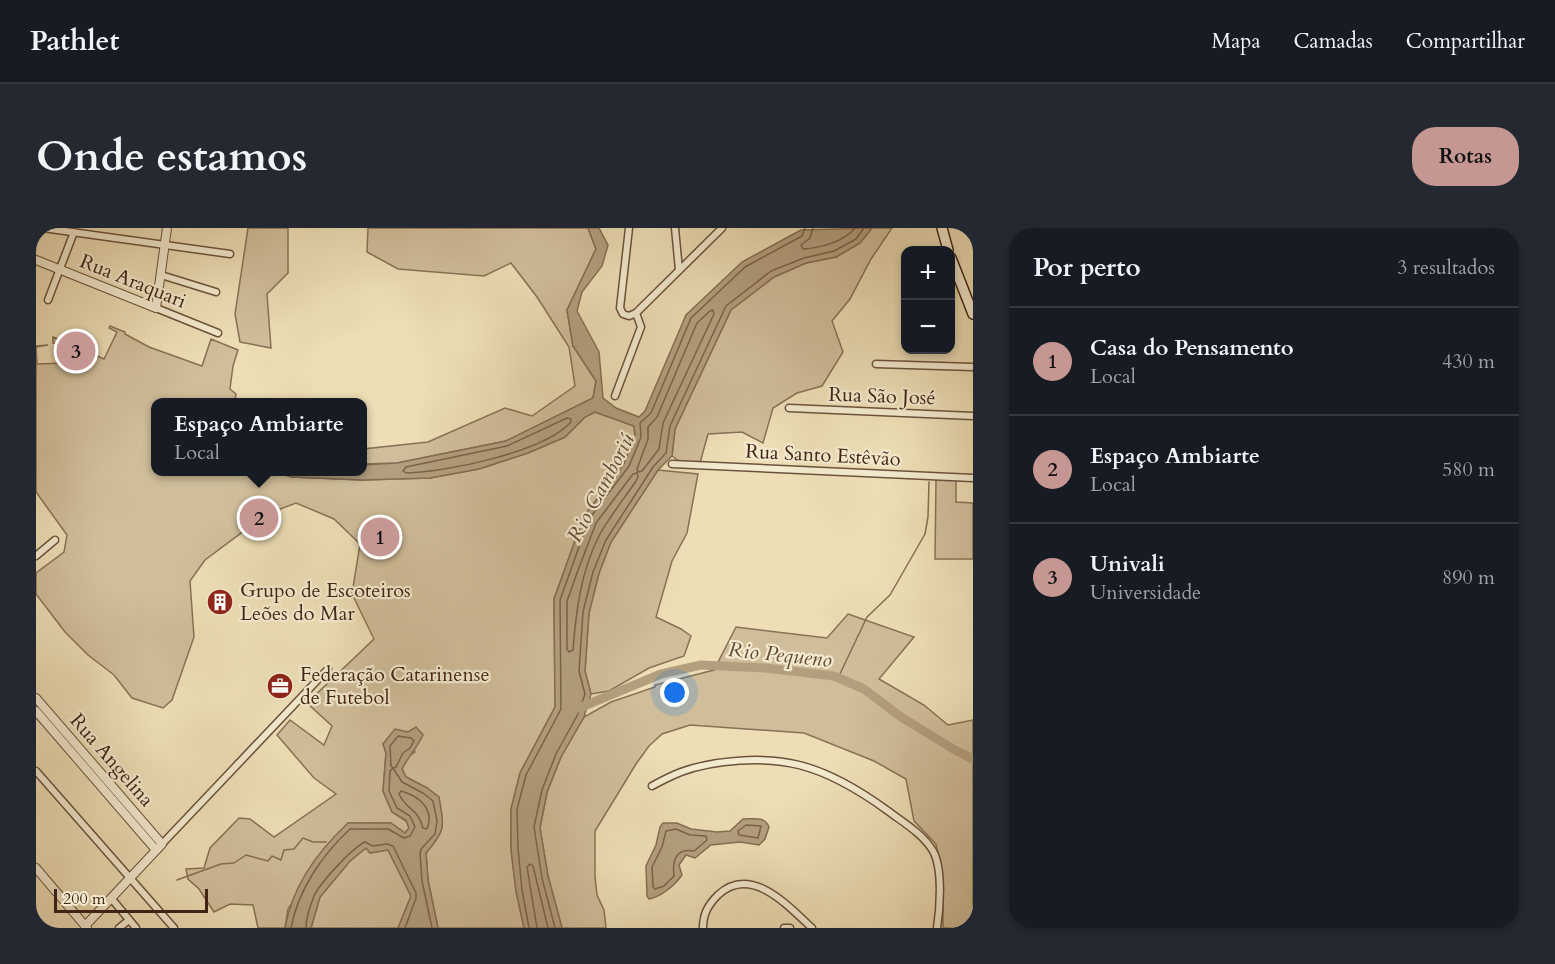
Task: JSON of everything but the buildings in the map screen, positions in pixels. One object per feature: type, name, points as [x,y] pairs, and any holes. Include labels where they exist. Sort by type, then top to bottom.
[{"type":"main road","points":[[942,228],[947,246]]},
{"type":"main road","points":[[955,266],[968,294],[973,314]]},
{"type":"street","points":[[43,228],[230,254]]},
{"type":"street","points":[[156,308],[167,228]]},
{"type":"street","points":[[629,228],[620,308],[621,312],[626,315],[636,313],[722,228]]},
{"type":"street","points":[[675,228],[679,270]]},
{"type":"street","points":[[48,300],[74,232]]},
{"type":"street","name":"Rua Araquari","points":[[36,260],[218,333]]},
{"type":"street","points":[[161,275],[216,292]]},
{"type":"street","points":[[615,396],[641,327],[636,313]]},
{"type":"street","points":[[876,364],[973,367]]},
{"type":"street","name":"Rua São José","points":[[789,408],[973,416]]},
{"type":"street","name":"Rua Santo Estêvão","points":[[672,464],[973,478]]},
{"type":"street","points":[[36,556],[55,540]]},
{"type":"street","points":[[36,868],[84,927],[328,669]]},
{"type":"street","name":"Rua Angelina","points":[[36,698],[162,844]]},
{"type":"street","name":"Rua Angelina","points":[[36,711],[156,850]]},
{"type":"street","points":[[652,786],[681,772],[704,766],[743,761],[797,765],[839,781],[882,806],[917,833],[933,851],[938,867],[937,928]]},
{"type":"street","points":[[36,771],[174,928]]},
{"type":"street","points":[[703,928],[708,904],[721,892],[738,884],[747,884],[767,889],[812,928]]},
{"type":"street","points":[[111,898],[136,928]]},
{"type":"street","points":[[119,928],[129,920]]},
{"type":"street","points":[[784,928],[790,928]]},
{"type":"shaded area","points":[[248,228],[288,228],[288,273],[267,294],[271,348],[240,342],[235,314]]},
{"type":"shaded area","points":[[368,228],[588,228],[596,249],[567,310],[573,346],[596,381],[593,398],[506,441],[397,463],[367,464],[367,449],[428,442],[505,408],[532,416],[575,386],[569,347],[537,297],[511,263],[484,276],[398,269],[367,252]]},
{"type":"shaded area","points":[[872,228],[892,228],[871,259],[850,299],[832,321],[843,352],[822,386],[797,393],[773,408],[763,443],[742,432],[708,434],[700,463],[679,461],[672,456],[675,429],[731,310],[774,277],[806,263],[836,257],[860,243]]},
{"type":"shaded area","points":[[110,326],[125,332],[149,347],[202,366],[211,339],[238,350],[230,389],[236,394],[235,398],[151,398],[151,476],[289,476],[363,480],[430,478],[479,469],[528,453],[565,437],[585,417],[595,412],[634,426],[635,435],[624,464],[584,516],[554,599],[555,707],[520,773],[511,809],[511,849],[516,891],[524,928],[438,928],[428,880],[426,853],[442,828],[441,808],[439,798],[427,788],[406,777],[402,769],[408,757],[415,752],[408,732],[383,744],[386,753],[383,791],[392,812],[406,821],[409,828],[405,833],[391,823],[348,823],[288,909],[285,928],[258,928],[253,905],[230,904],[214,912],[199,889],[188,879],[186,869],[204,868],[210,848],[239,818],[250,819],[274,837],[336,794],[314,778],[277,735],[290,720],[324,745],[332,726],[307,703],[374,639],[352,594],[360,544],[334,519],[296,503],[272,510],[205,560],[190,581],[194,637],[172,700],[163,708],[132,698],[114,675],[88,655],[65,632],[36,594],[36,573],[64,552],[67,535],[36,492],[36,347],[37,364],[66,363],[65,345],[53,343],[53,337],[104,359],[117,332],[109,328]]},
{"type":"shaded area","points":[[658,470],[698,474],[687,533],[672,561],[656,617],[691,636],[684,656],[649,668],[609,691],[591,694],[585,671],[589,613],[599,573],[611,542]]},
{"type":"shaded area","points":[[936,479],[956,479],[956,502],[973,503],[973,559],[935,559]]},
{"type":"shaded area","points":[[848,614],[914,637],[879,679],[924,705],[948,725],[973,720],[973,928],[943,928],[943,879],[936,844],[914,821],[906,779],[874,761],[804,733],[690,725],[662,734],[649,746],[595,831],[597,895],[604,910],[606,928],[562,928],[548,876],[540,828],[547,792],[561,757],[584,717],[611,702],[655,687],[655,685],[714,670],[736,627],[827,638]]},
{"type":"shaded area","points":[[366,848],[370,853],[388,850],[411,896],[398,928],[311,928],[320,897],[350,861]]},
{"type":"water","points":[[588,228],[599,228],[608,245],[602,266],[582,292],[577,311],[599,352],[603,398],[616,408],[639,417],[645,411],[686,315],[742,262],[801,230],[872,228],[860,243],[836,257],[806,263],[774,277],[731,310],[675,429],[672,456],[658,470],[611,542],[599,573],[589,613],[585,671],[591,694],[584,717],[561,757],[547,792],[540,828],[548,876],[562,928],[524,928],[516,891],[511,849],[511,809],[520,773],[555,707],[554,599],[584,516],[624,464],[635,435],[634,426],[595,412],[585,417],[565,437],[528,453],[479,469],[430,478],[363,480],[289,476],[367,476],[367,465],[397,463],[506,441],[593,398],[596,381],[573,346],[567,310],[596,249]]},
{"type":"water","points":[[416,727],[423,735],[402,769],[406,777],[439,797],[442,828],[426,853],[428,880],[438,928],[398,928],[411,896],[388,850],[370,853],[366,848],[350,861],[320,897],[311,928],[285,928],[288,913],[300,884],[326,845],[348,823],[391,823],[405,833],[409,828],[406,820],[392,812],[383,791],[386,753],[383,744],[395,729],[408,732]]},
{"type":"water","points":[[743,819],[758,819],[767,823],[769,827],[765,839],[759,845],[740,842],[711,845],[695,858],[686,855],[679,865],[682,875],[679,879],[663,893],[649,899],[646,866],[663,823],[677,823],[691,829],[717,832],[730,831]]},
{"type":"waterway","points":[[838,678],[867,617],[890,595],[925,534],[929,482]]},
{"type":"waterway","name":"Rio Pequeno","points":[[579,708],[661,674],[701,665],[765,668],[834,676],[864,689],[901,717],[973,759]]},
{"type":"waterway","points":[[177,880],[221,864],[234,863],[246,855],[268,861],[272,856],[281,860],[284,850],[294,849],[303,838],[313,842],[326,842]]},
{"type":"place","name":"Univali","points":[[76,351]]},
{"type":"place","name":"Espaço Ambiarte","points":[[259,518]]},
{"type":"place","name":"Casa do Pensamento","points":[[380,537]]},
{"type":"place","name":"Grupo de Escoteiros Leões do Mar","points":[[220,602]]},
{"type":"place","name":"Federação Catarinense de Futebol","points":[[280,686]]},
{"type":"water label","name":"Rio Camboriú","points":[[601,488]]}]
